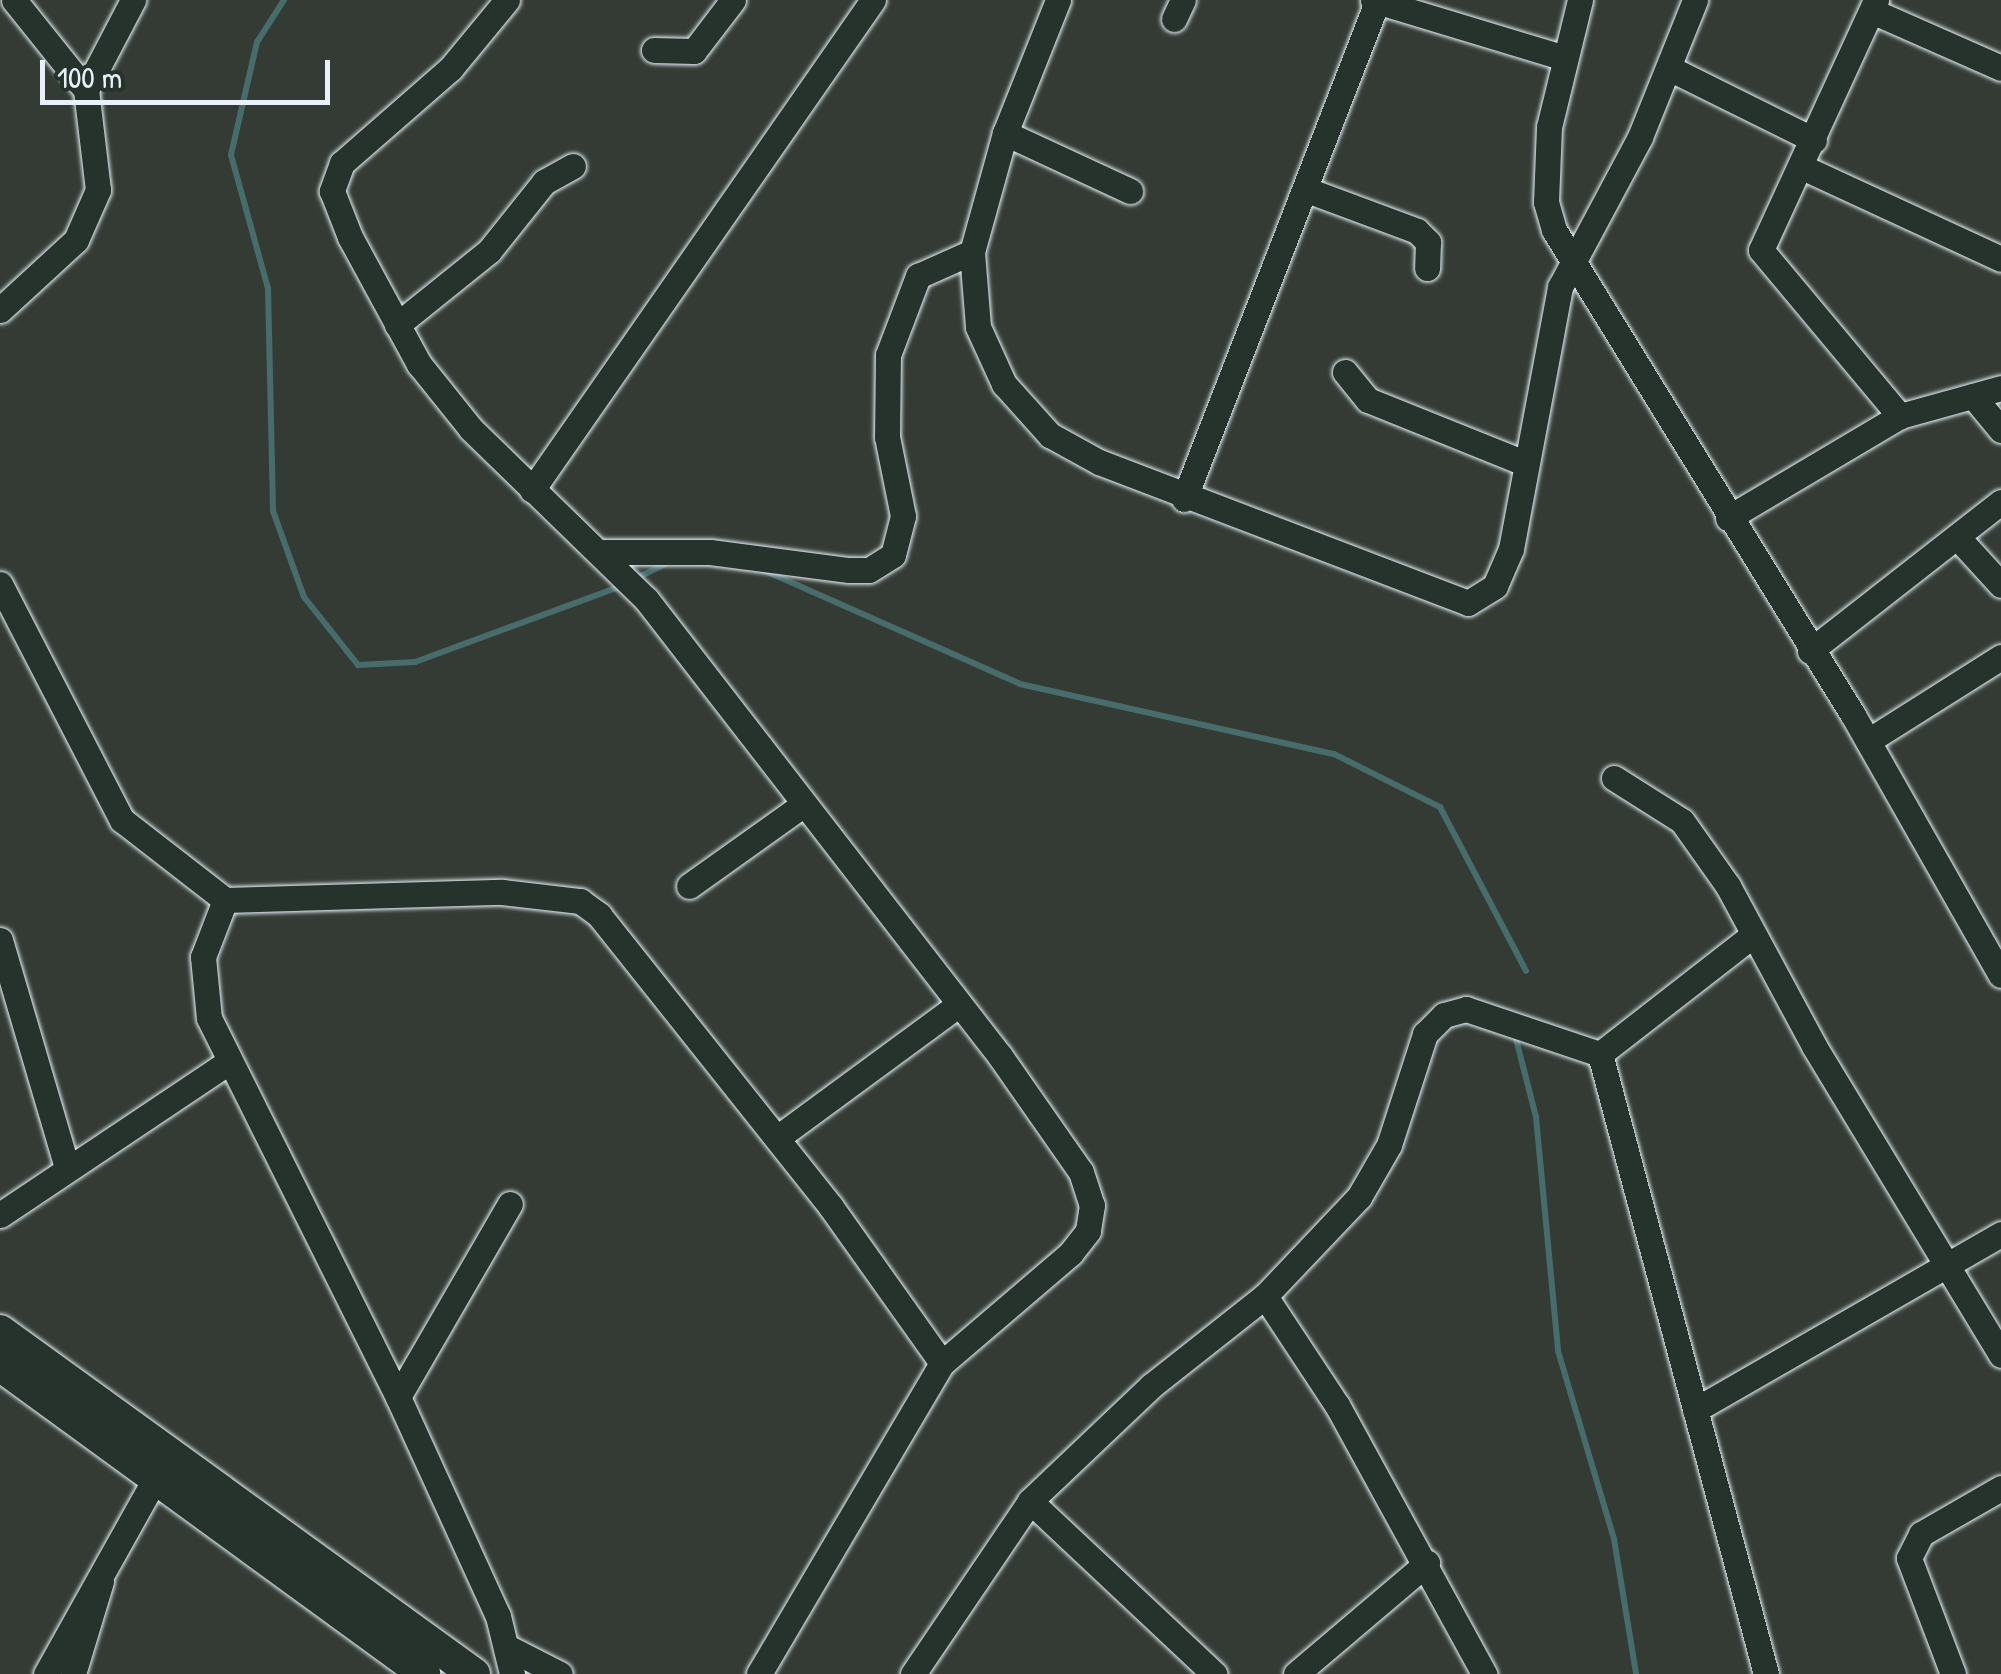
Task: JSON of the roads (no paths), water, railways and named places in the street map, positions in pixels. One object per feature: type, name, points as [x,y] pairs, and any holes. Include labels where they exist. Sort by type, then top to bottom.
[{"type":"main road","points":[[0,1331],[162,1467],[424,1674]]},
{"type":"main road","points":[[0,1365],[162,1467],[474,1674]]},
{"type":"street","points":[[0,310],[92,216],[98,190],[86,90],[14,0]]},
{"type":"street","points":[[86,90],[133,0]]},
{"type":"street","points":[[507,0],[452,68],[351,152],[337,174],[335,204],[397,325],[452,407],[646,599],[1056,1134],[1090,1192],[1092,1215],[1072,1253],[942,1363],[759,1674]]},
{"type":"street","points":[[654,50],[694,51],[733,0]]},
{"type":"street","points":[[532,490],[874,0]]},
{"type":"street","points":[[1058,0],[1005,133],[972,252],[978,327],[1024,410],[1068,446],[1184,500],[1468,603],[1486,596],[1507,562],[1546,344],[1571,261],[1613,194],[1695,0]]},
{"type":"street","points":[[1580,0],[1562,56],[1546,202],[1571,261],[1646,371],[1728,518],[1868,741],[2001,975]]},
{"type":"street","points":[[1184,500],[1306,190],[1375,1],[1562,56]]},
{"type":"street","points":[[1900,416],[1762,254],[1874,6],[2001,68]]},
{"type":"street","points":[[1669,68],[1814,140]]},
{"type":"street","points":[[1005,133],[1130,191]]},
{"type":"street","points":[[397,325],[488,251],[544,182],[573,166]]},
{"type":"street","points":[[1802,167],[2001,259]]},
{"type":"street","points":[[1306,190],[1417,231],[1428,242],[1427,268]]},
{"type":"street","points":[[599,552],[710,552],[849,570],[869,570],[893,555],[902,516],[887,437],[888,355],[918,276],[972,252]]},
{"type":"street","points":[[1345,372],[1368,400],[1525,462]]},
{"type":"street","points":[[1728,518],[1900,416],[2001,388]]},
{"type":"street","points":[[1973,396],[2001,430]]},
{"type":"street","points":[[1810,651],[1960,538],[2001,502]]},
{"type":"street","points":[[1960,538],[2001,584]]},
{"type":"street","points":[[0,584],[122,820],[225,900],[351,892],[580,901],[623,942],[776,1138],[942,1363]]},
{"type":"street","points":[[1868,741],[1995,670]]},
{"type":"street","points":[[1614,778],[1682,821],[2001,1355]]},
{"type":"street","points":[[690,886],[801,806]]},
{"type":"street","points":[[225,900],[203,957],[203,984],[227,1063],[398,1397],[510,1661],[560,1674]]},
{"type":"street","points":[[1600,1054],[1752,935]]},
{"type":"street","points":[[0,940],[68,1168]]},
{"type":"street","points":[[776,1138],[958,1005]]},
{"type":"street","points":[[913,1674],[1030,1500],[1095,1434],[1265,1296],[1373,1178],[1419,1045],[1444,1015],[1489,1011],[1600,1054]]},
{"type":"street","points":[[1600,1054],[1766,1674]]},
{"type":"street","points":[[0,1215],[227,1063]]},
{"type":"street","points":[[398,1397],[510,1204]]},
{"type":"street","points":[[1694,1410],[2001,1234]]},
{"type":"street","points":[[1265,1296],[1427,1563],[1484,1674]]},
{"type":"street","points":[[46,1674],[162,1467]]},
{"type":"street","points":[[1953,1674],[1909,1558],[1921,1534],[2001,1488]]},
{"type":"street","points":[[1030,1500],[1214,1674]]},
{"type":"street","points":[[1296,1674],[1427,1563]]},
{"type":"street","points":[[73,1674],[101,1576]]},
{"type":"waterway","points":[[284,0],[257,42],[231,155],[268,288],[273,511],[304,597],[358,665],[415,662],[622,586]]},
{"type":"waterway","points":[[633,580],[671,561]]},
{"type":"waterway","points":[[761,569],[1020,684],[1334,754],[1440,807],[1526,971]]},
{"type":"waterway","points":[[1516,1039],[1536,1117],[1558,1351],[1614,1539],[1636,1674]]}]
